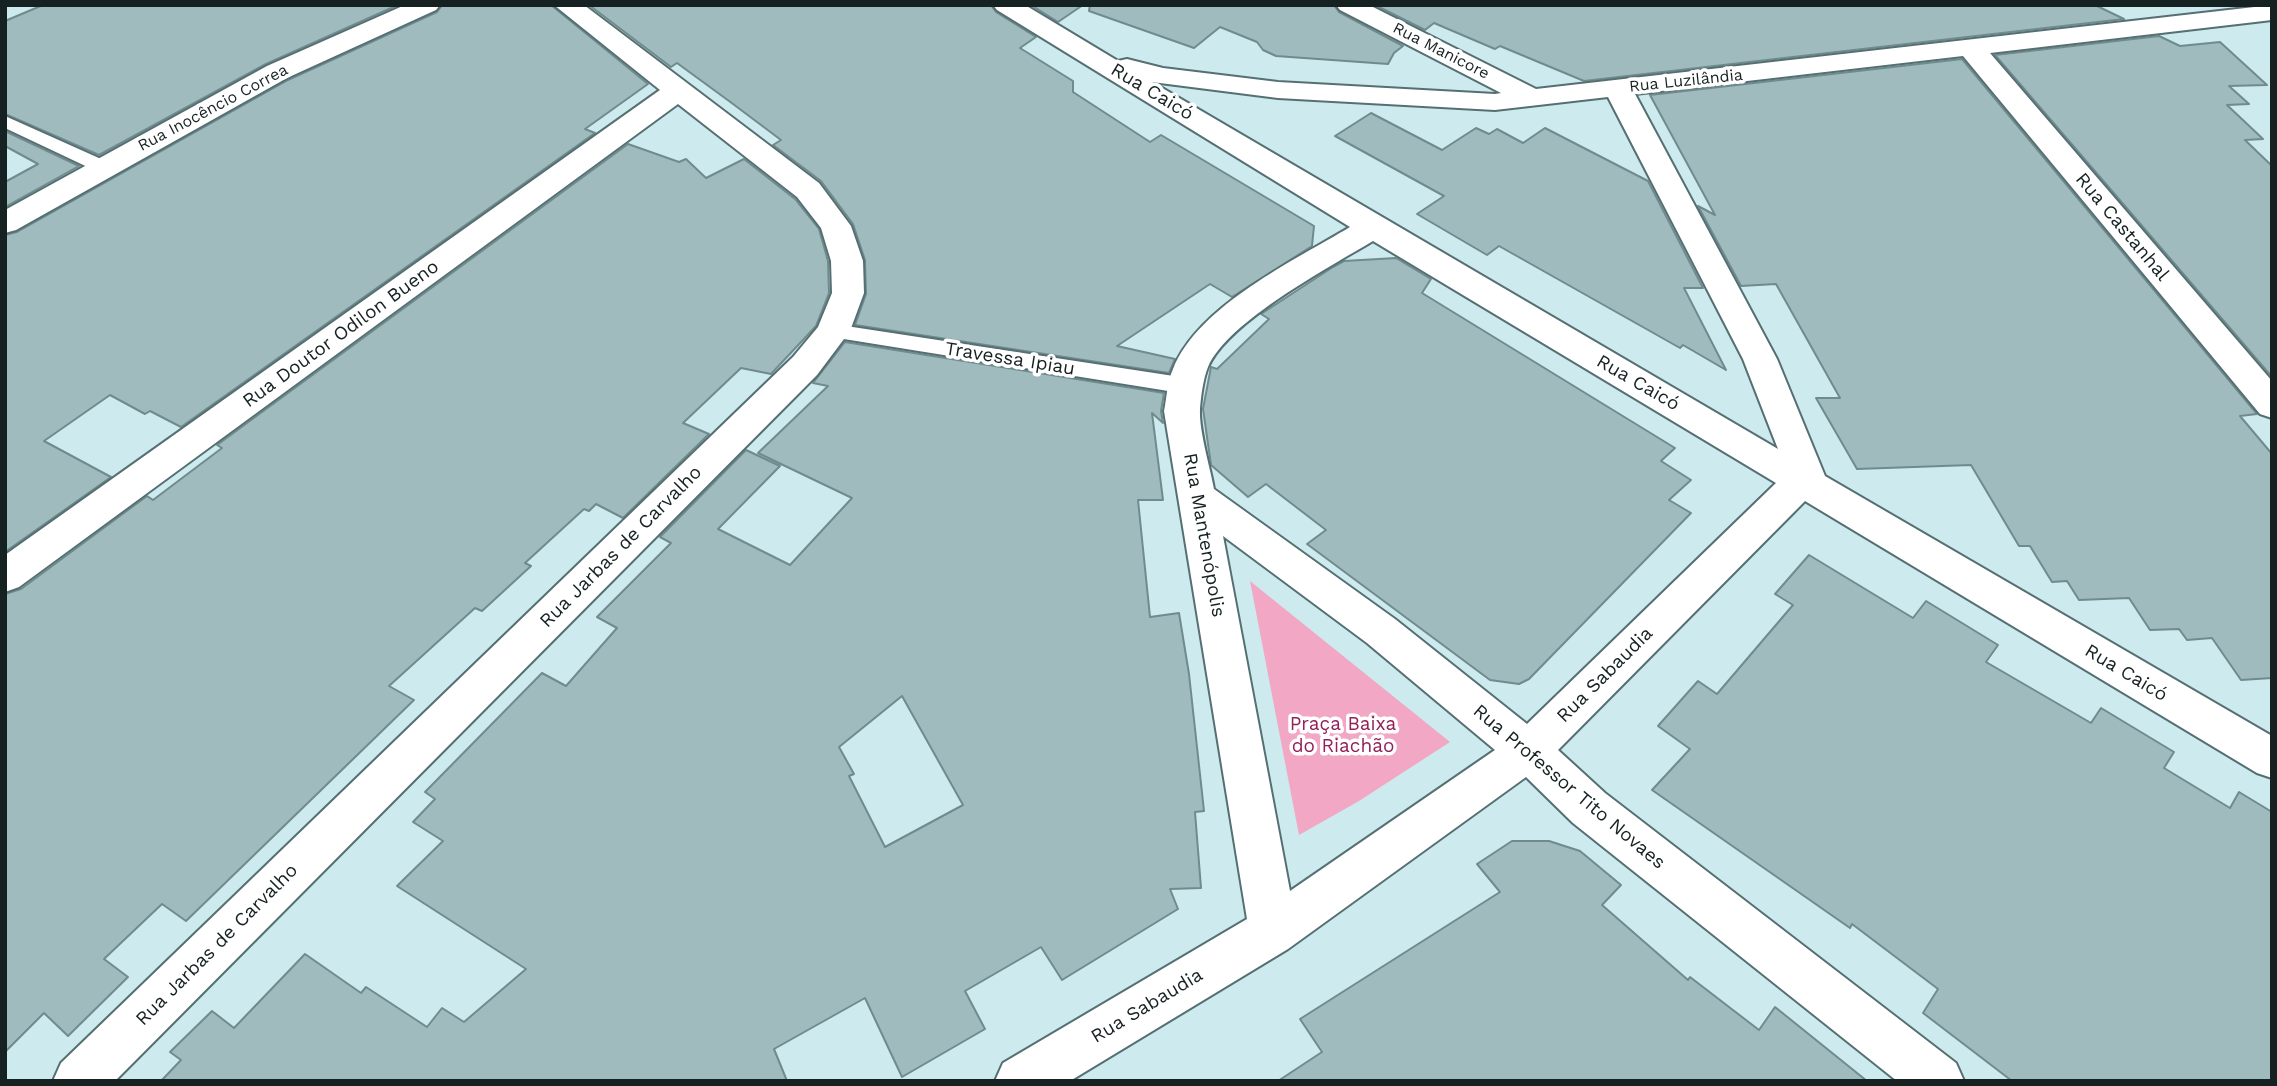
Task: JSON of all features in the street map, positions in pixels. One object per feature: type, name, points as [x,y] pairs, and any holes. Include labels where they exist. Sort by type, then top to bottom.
[{"type":"street","name":"Rua Inocêncio Correa","points":[[5,223],[277,72],[427,5]]},
{"type":"street","name":"Rua Jarbas de Carvalho","points":[[79,1081],[805,366],[833,331],[848,293],[847,261],[836,226],[808,190],[567,5]]},
{"type":"street","name":"Rua Caicó","points":[[1006,5],[1373,227],[2272,759]]},
{"type":"street","name":"Rua Manicore","points":[[1349,5],[1533,98]]},
{"type":"street","points":[[2137,5],[2177,24]]},
{"type":"street","name":"Rua Luzilândia","points":[[1101,62],[1163,76],[1278,90],[1495,102],[1972,49],[2272,12]]},
{"type":"street","name":"Rua Castanhal","points":[[1972,49],[2272,405]]},
{"type":"street","points":[[1618,89],[1760,359],[1807,475],[1802,479]]},
{"type":"street","name":"Rua Doutor Odilon Bueno","points":[[5,576],[677,91]]},
{"type":"street","name":"Rua Mantenópolis","points":[[1272,932],[1182,411],[1191,367],[1217,330],[1273,289],[1373,227]]},
{"type":"street","name":"Rua Sabaudia","points":[[1021,1081],[1272,932],[1528,751],[1802,479]]},
{"type":"street","name":"Rua Professor Tito Novaes","points":[[1197,496],[1381,631],[1528,751],[1589,808],[1938,1081]]},
{"type":"lane","points":[[5,121],[103,167]]},
{"type":"lane","name":"Travessa Ipiau","points":[[833,331],[1187,386]]},
{"type":"green space","name":"Praça Baixa do Riachão","points":[[1250,581],[1450,742],[1359,801],[1299,835]]},
{"type":"building","points":[[43,5],[398,5],[266,64],[99,155],[5,114],[5,21]]},
{"type":"building","points":[[442,5],[551,5],[648,84],[585,129],[595,133],[181,427],[150,411],[145,414],[110,395],[44,441],[111,477],[5,552],[5,235],[17,232],[288,80],[437,12]]},
{"type":"building","points":[[589,5],[991,5],[996,12],[1036,37],[1020,48],[1073,81],[1073,92],[1150,142],[1161,135],[1314,226],[1312,246],[1232,297],[1210,284],[1117,346],[1175,359],[1169,373],[855,325],[866,294],[865,260],[853,224],[821,181],[773,145],[781,140],[677,63],[671,67]]},
{"type":"building","points":[[1031,5],[1083,5],[1058,22]]},
{"type":"building","points":[[1090,5],[1334,5],[1339,12],[1403,46],[1394,53],[1388,64],[1276,56],[1263,50],[1257,42],[1220,27],[1194,48],[1089,11]]},
{"type":"building","points":[[1375,5],[2095,5],[2124,19],[1584,81],[1500,46],[1495,49],[1434,23],[1425,30]]},
{"type":"building","points":[[2159,36],[2180,46],[2220,42],[2267,85],[2229,86],[2249,104],[2227,105],[2263,139],[2245,140],[2272,166],[2272,377],[1995,55]]},
{"type":"building","points":[[1962,59],[2257,414],[2240,416],[2272,454],[2272,678],[2241,680],[2212,638],[2187,640],[2179,629],[2150,630],[2129,598],[2079,600],[2067,581],[2052,582],[2030,546],[2019,546],[1971,465],[1857,469],[1816,398],[1840,398],[1776,284],[1741,286],[1698,206],[1715,215],[1650,95]]},
{"type":"building","points":[[1371,113],[1442,150],[1476,128],[1489,134],[1497,129],[1523,143],[1545,128],[1648,181],[1703,288],[1684,288],[1726,370],[1683,345],[1680,348],[1499,246],[1487,255],[1417,214],[1444,196],[1335,136]]},
{"type":"building","points":[[5,131],[79,166],[5,207],[5,182],[38,164],[5,146]]},
{"type":"building","points":[[628,144],[679,162],[686,159],[706,178],[744,159],[795,199],[819,229],[828,261],[829,293],[816,326],[771,374],[741,368],[683,423],[709,434],[623,518],[596,504],[589,511],[584,509],[525,563],[531,566],[482,611],[475,608],[389,686],[414,700],[186,921],[162,904],[104,959],[128,977],[68,1036],[44,1013],[5,1052],[5,594],[21,589],[147,496],[153,500],[222,448],[217,445]]},
{"type":"building","points":[[1396,258],[1431,279],[1422,293],[1675,448],[1661,461],[1691,480],[1669,500],[1691,513],[1529,679],[1519,684],[1490,680],[1307,544],[1326,530],[1266,484],[1248,497],[1211,465],[1203,409],[1211,367],[1217,369],[1269,319],[1261,314],[1333,267],[1344,261]]},
{"type":"building","points":[[845,342],[1164,393],[1161,411],[1163,423],[1152,413],[1163,500],[1138,500],[1150,617],[1179,613],[1189,674],[1204,811],[1195,812],[1201,888],[1170,889],[1178,909],[1062,980],[1041,947],[965,991],[985,1029],[902,1077],[865,998],[774,1049],[787,1081],[161,1081],[181,1060],[170,1052],[212,1011],[234,1028],[305,954],[361,993],[366,987],[427,1027],[442,1008],[464,1022],[526,969],[397,886],[443,841],[413,822],[435,799],[425,792],[542,673],[566,686],[617,628],[597,617],[671,543],[660,537],[746,450],[780,466],[718,529],[790,565],[852,498],[758,453],[828,386],[813,383]],"holes":[[[902,696],[963,805],[885,847],[849,776],[854,774],[839,747]]]},
{"type":"building","points":[[1809,555],[1913,618],[1926,601],[1998,645],[1986,662],[2091,723],[2101,708],[2174,752],[2164,768],[2230,808],[2239,792],[2272,812],[2272,1081],[2012,1081],[1923,1013],[1938,989],[1852,924],[1850,928],[1652,790],[1690,749],[1658,726],[1698,681],[1717,694],[1793,605],[1775,594]]},
{"type":"building","points":[[1512,841],[1549,841],[1580,851],[1621,885],[1602,905],[1688,980],[1690,977],[1759,1030],[1775,1007],[1867,1081],[1278,1081],[1322,1052],[1300,1019],[1500,892],[1477,864]]}]
